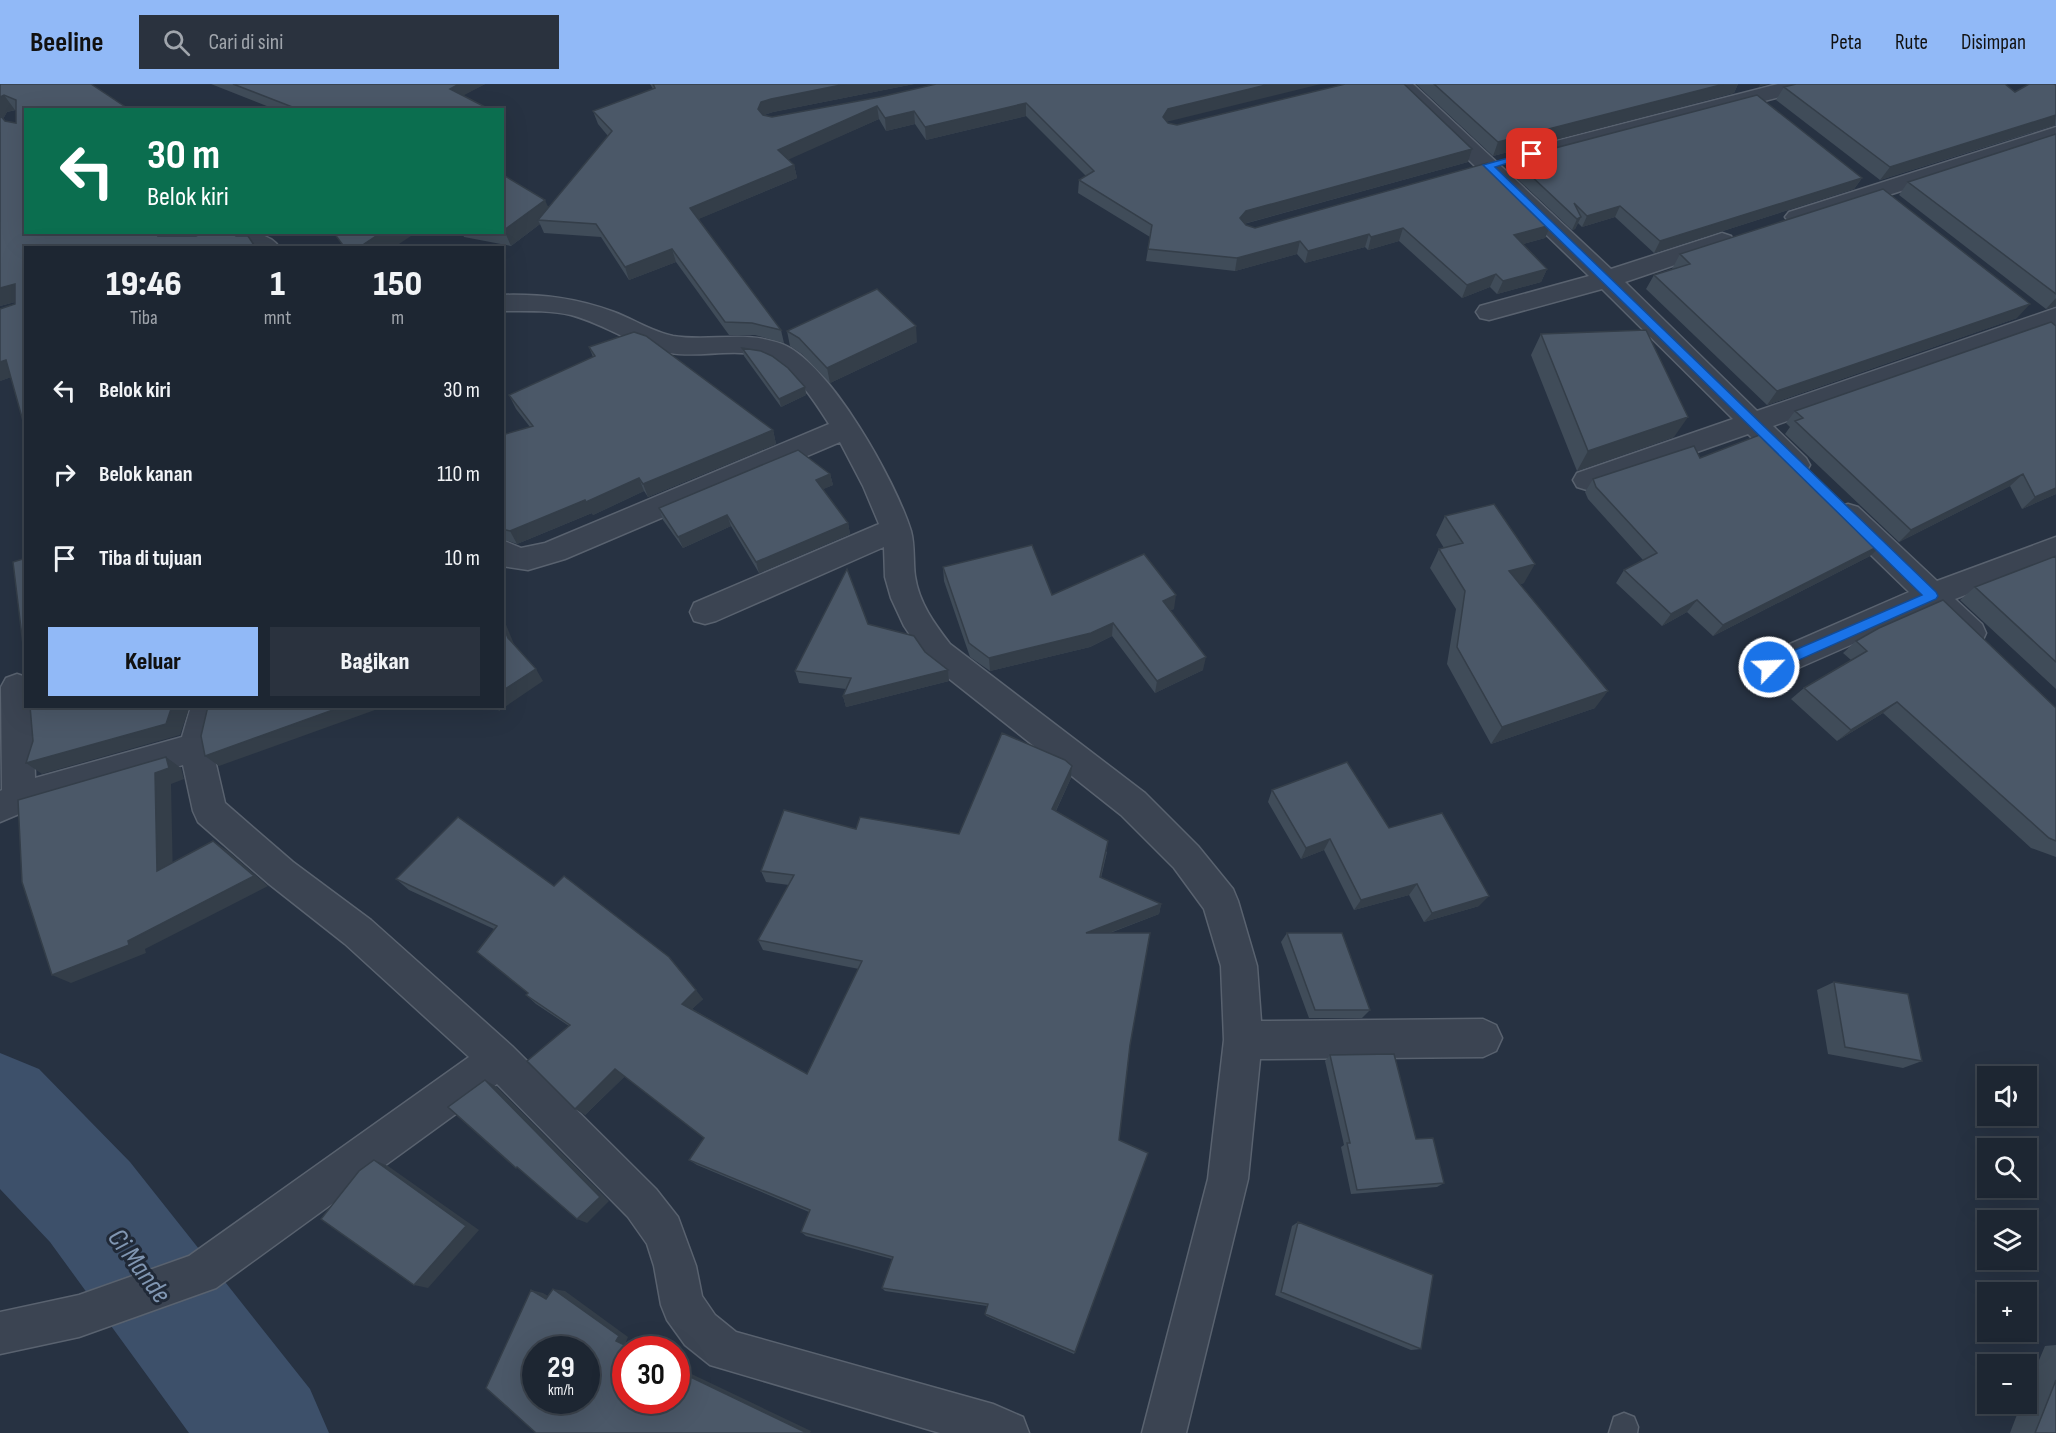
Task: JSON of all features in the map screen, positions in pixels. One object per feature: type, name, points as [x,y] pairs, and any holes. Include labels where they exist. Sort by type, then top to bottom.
[{"type":"street","points":[[1401,84],[1477,169],[1607,279],[1989,650]]},
{"type":"street","points":[[1477,169],[1746,90],[1803,84]]},
{"type":"street","points":[[1746,90],[1772,110]]},
{"type":"street","points":[[1774,224],[1884,199],[2056,134]]},
{"type":"street","points":[[1856,177],[1884,199]]},
{"type":"street","points":[[224,234],[262,246]]},
{"type":"street","points":[[1489,312],[1607,279],[1741,235]]},
{"type":"street","points":[[504,303],[562,305],[666,343],[688,346],[729,345],[760,348],[785,356],[808,378],[846,428],[872,475],[896,529],[900,577],[905,600],[920,627],[939,653],[1133,804],[1186,857],[1220,901],[1239,966],[1243,1040],[1228,1179],[1164,1433]]},
{"type":"street","points":[[1587,480],[2044,320]]},
{"type":"street","points":[[504,553],[509,558],[521,561],[555,551],[846,428]]},
{"type":"street","points":[[705,612],[896,529]]},
{"type":"street","points":[[1769,667],[1931,596],[2056,548]]},
{"type":"street","points":[[17,687],[9,802],[196,747]]},
{"type":"street","points":[[206,708],[196,747],[210,811],[281,873],[358,932],[499,1059],[642,1203],[663,1232],[675,1266],[682,1305],[699,1330],[725,1350],[993,1426],[1007,1433]]},
{"type":"street","points":[[1243,1040],[1483,1038]]},
{"type":"street","points":[[0,1333],[79,1316],[201,1273],[499,1059]]},
{"type":"building","points":[[0,84],[91,84],[127,108],[24,108],[24,234],[196,236],[233,234],[248,236],[255,246],[24,246],[24,425],[6,360],[0,362],[0,309],[15,304],[15,284],[0,288],[0,115],[5,121],[16,123],[16,100],[4,95],[0,97]]},
{"type":"building","points":[[233,84],[459,84],[450,89],[487,108],[295,108]]},
{"type":"building","points":[[653,84],[846,84],[761,102],[758,109],[763,115],[772,117],[936,84],[1270,84],[1168,109],[1163,117],[1168,123],[1177,125],[1345,84],[1404,84],[1472,149],[1246,211],[1240,218],[1246,225],[1255,228],[1487,163],[1551,225],[1514,235],[1547,269],[1503,281],[1496,274],[1467,285],[1403,228],[1371,237],[1369,234],[1308,251],[1300,241],[1237,258],[1148,249],[1152,225],[1079,180],[1094,171],[1026,103],[925,127],[914,111],[885,118],[877,106],[778,150],[794,165],[690,208],[781,330],[752,323],[725,322],[672,249],[625,267],[596,224],[538,220],[612,131],[593,111],[655,88]]},
{"type":"building","points":[[1434,84],[1724,84],[1498,142]]},
{"type":"building","points":[[1796,84],[2005,84],[2015,92],[2029,84],[2054,84],[2056,85],[2056,115],[1890,167],[1784,87]]},
{"type":"building","points":[[1757,95],[1862,178],[1660,241],[1620,206],[1587,216],[1574,203],[1581,217],[1577,219],[1513,159]]},
{"type":"building","points":[[2056,134],[2056,294],[1908,182]]},
{"type":"building","points":[[504,177],[545,200],[504,230]]},
{"type":"building","points":[[1883,189],[2030,304],[1777,391],[1654,275],[1690,264],[1680,254]]},
{"type":"building","points":[[335,234],[379,234],[361,246],[344,246]]},
{"type":"building","points":[[877,289],[916,326],[827,368],[799,338],[787,331]]},
{"type":"building","points":[[2051,322],[2056,326],[2056,488],[2035,497],[2023,474],[1911,530],[1795,421],[1803,418],[1795,411]]},
{"type":"building","points":[[1646,330],[1688,417],[1588,451],[1541,334]]},
{"type":"building","points":[[634,332],[646,336],[773,430],[643,484],[639,478],[586,502],[585,500],[510,531],[504,530],[504,434],[533,426],[509,395],[595,356],[589,347]]},
{"type":"building","points":[[742,348],[761,351],[772,356],[788,368],[805,387],[779,399]]},
{"type":"building","points":[[1767,432],[1883,544],[1723,625],[1697,600],[1671,614],[1624,570],[1657,553],[1596,487],[1593,479],[1694,446],[1700,458]]},
{"type":"building","points":[[798,450],[830,474],[816,480],[848,523],[756,562],[727,515],[678,537],[659,508]]},
{"type":"building","points":[[1494,504],[1535,564],[1509,571],[1608,691],[1502,727],[1457,647],[1465,591],[1439,549],[1463,543],[1445,516]]},
{"type":"building","points":[[1032,545],[1052,595],[1144,554],[1176,595],[1163,601],[1206,657],[1157,681],[1113,623],[1091,633],[989,658],[969,643],[943,567]]},
{"type":"building","points":[[2056,556],[2056,662],[1975,587]]},
{"type":"building","points":[[24,559],[24,653],[13,562]]},
{"type":"building","points":[[847,569],[868,624],[914,636],[925,652],[948,670],[843,696],[851,678],[795,671]]},
{"type":"building","points":[[1943,600],[2056,708],[2056,841],[2049,838],[1897,702],[1851,730],[1804,688],[1867,651],[1856,641],[1879,628]]},
{"type":"building","points":[[504,628],[508,638],[536,669],[504,690]]},
{"type":"building","points":[[30,708],[171,708],[166,724],[26,763],[33,741]]},
{"type":"building","points":[[208,708],[338,708],[205,756],[201,736]]},
{"type":"building","points":[[1002,733],[1065,760],[1072,766],[1052,809],[1108,841],[1100,877],[1161,904],[1086,933],[1150,933],[1130,1045],[1119,1140],[1148,1153],[1075,1352],[985,1314],[988,1304],[882,1288],[893,1257],[801,1232],[810,1210],[689,1160],[704,1138],[615,1069],[575,1109],[527,1061],[570,1025],[526,995],[528,993],[477,952],[497,926],[396,879],[458,817],[554,886],[564,876],[669,957],[696,990],[682,1004],[807,1074],[862,961],[758,940],[794,875],[761,871],[784,810],[856,829],[860,817],[959,834]]},
{"type":"building","points":[[166,757],[169,768],[155,773],[157,871],[213,841],[254,876],[128,941],[129,945],[52,975],[22,882],[18,800]]},
{"type":"building","points":[[1347,762],[1389,828],[1442,813],[1489,896],[1432,913],[1417,884],[1361,900],[1330,839],[1306,848],[1272,790]]},
{"type":"building","points":[[1287,933],[1342,933],[1370,1010],[1315,1010]]},
{"type":"building","points":[[1834,982],[1908,994],[1922,1061],[1845,1047]]},
{"type":"building","points":[[1394,1054],[1416,1139],[1433,1138],[1444,1183],[1357,1190],[1347,1143],[1350,1143],[1330,1055]]},
{"type":"building","points":[[485,1080],[600,1197],[577,1219],[448,1107]]},
{"type":"building","points":[[374,1160],[466,1226],[414,1285],[321,1219],[359,1171]]},
{"type":"building","points":[[1298,1222],[1433,1275],[1421,1349],[1281,1292]]},
{"type":"building","points":[[553,1289],[619,1336],[612,1336],[612,1414],[690,1414],[690,1377],[805,1433],[536,1433],[486,1388],[531,1290],[546,1299]]},
{"type":"building","points":[[2056,1380],[2056,1433],[2035,1433]]},
{"type":"waterway","name":"Ci Mande","points":[[0,1108],[90,1202],[266,1433]]},
{"type":"route","points":[[1532,154],[1488,165],[1931,596],[1769,667]]}]
